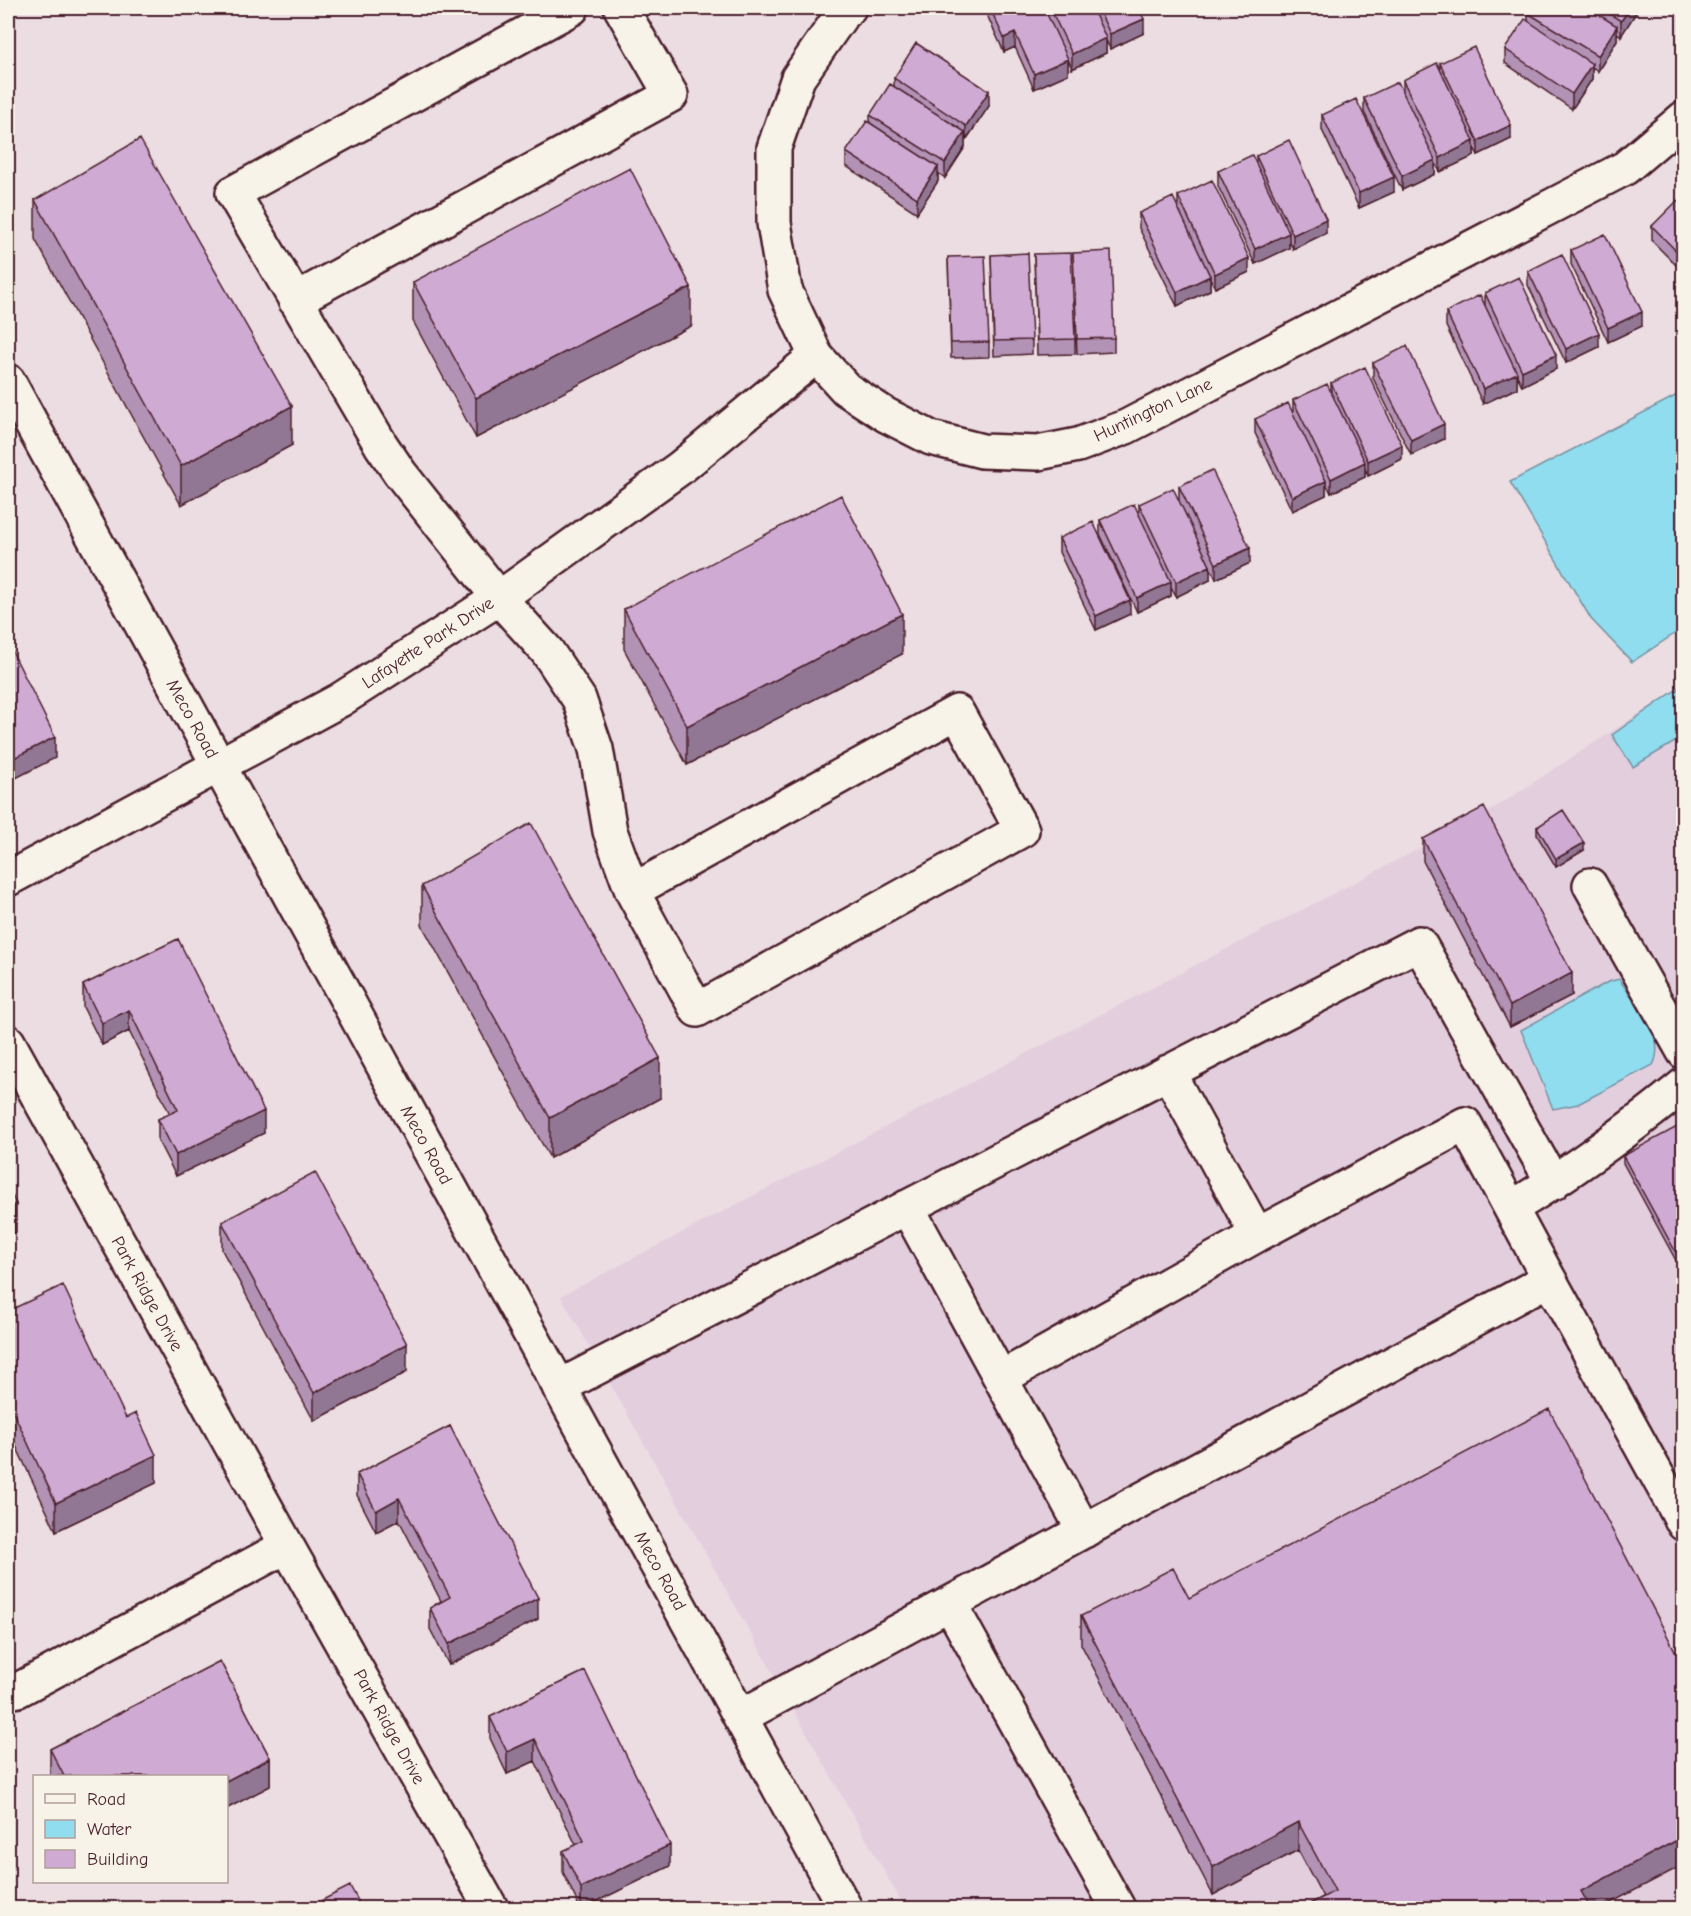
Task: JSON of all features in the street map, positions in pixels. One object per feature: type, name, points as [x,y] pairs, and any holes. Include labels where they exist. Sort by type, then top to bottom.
[{"type":"street","points":[[572,8],[233,193],[381,445],[400,473],[500,598],[547,651],[579,699],[596,749],[610,831],[632,891],[697,1010],[1022,830],[957,712],[632,891]]},
{"type":"street","points":[[295,300],[671,95],[621,8]]},
{"type":"street","name":"Huntington Lane","points":[[849,8],[843,13],[798,78],[774,148],[774,223],[785,290],[816,356],[846,390],[886,416],[931,438],[982,452],[1038,453],[1078,445],[1126,427],[1625,168],[1683,118]]},
{"type":"street","name":"Lafayette Park Drive","points":[[8,879],[340,700],[500,598],[680,468],[816,356]]},
{"type":"street","name":"Meco Road","points":[[8,381],[845,1908]]},
{"type":"street","points":[[1590,885],[1683,1052]]},
{"type":"street","points":[[559,1387],[1419,943],[1553,1183]]},
{"type":"street","name":"Park Ridge Drive","points":[[8,1042],[287,1546],[491,1908]]},
{"type":"street","points":[[1168,1072],[1257,1235]]},
{"type":"street","points":[[1511,1208],[1553,1183],[1640,1121],[1683,1085]]},
{"type":"street","points":[[1001,1378],[1257,1235],[1465,1124],[1683,1524]]},
{"type":"street","points":[[907,1207],[1084,1531]]},
{"type":"street","points":[[740,1717],[1549,1279]]},
{"type":"street","points":[[8,1692],[18,1690],[287,1546]]},
{"type":"street","points":[[950,1604],[1118,1908]]},
{"type":"shaded area","points":[[1683,685],[1683,1908],[905,1908],[561,1296],[1482,816]]},
{"type":"water","points":[[1683,392],[1683,628],[1632,662],[1591,619],[1510,482]]},
{"type":"water","points":[[1683,685],[1683,737],[1633,767],[1612,735]]},
{"type":"water","points":[[1619,979],[1641,1009],[1653,1031],[1657,1054],[1653,1065],[1578,1104],[1553,1109],[1521,1030],[1608,982]]},
{"type":"building","points":[[990,8],[1044,8],[1068,59],[1034,74],[1015,33],[1004,38]]},
{"type":"building","points":[[1050,8],[1092,8],[1106,38],[1072,54]]},
{"type":"building","points":[[1098,8],[1139,8],[1144,19],[1110,34]]},
{"type":"building","points":[[1532,8],[1588,8],[1617,26],[1598,56],[1528,13]]},
{"type":"building","points":[[1600,8],[1630,8],[1621,21]]},
{"type":"building","points":[[1525,19],[1592,64],[1572,94],[1505,49]]},
{"type":"building","points":[[916,43],[989,91],[966,126],[894,78]]},
{"type":"building","points":[[1474,47],[1511,125],[1478,141],[1440,63]]},
{"type":"building","points":[[1437,63],[1474,141],[1440,158],[1403,80]]},
{"type":"building","points":[[1398,82],[1435,160],[1402,176],[1364,98]]},
{"type":"building","points":[[890,84],[965,132],[945,163],[870,115]]},
{"type":"building","points":[[1356,99],[1394,177],[1359,193],[1322,115]]},
{"type":"building","points":[[867,121],[938,167],[917,198],[846,152]]},
{"type":"building","points":[[140,139],[292,406],[181,466],[35,200]]},
{"type":"building","points":[[1289,140],[1326,219],[1293,235],[1256,156]]},
{"type":"building","points":[[1252,155],[1289,233],[1255,249],[1218,171]]},
{"type":"building","points":[[630,168],[691,287],[476,398],[413,282]]},
{"type":"building","points":[[1212,180],[1249,258],[1215,274],[1178,196]]},
{"type":"building","points":[[1173,197],[1210,276],[1177,292],[1139,213]]},
{"type":"building","points":[[1678,200],[1683,205],[1683,258],[1652,226]]},
{"type":"building","points":[[1605,234],[1642,312],[1608,328],[1571,250]]},
{"type":"building","points":[[1111,251],[1114,338],[1077,339],[1073,253]]},
{"type":"building","points":[[1028,253],[1032,340],[994,341],[991,255]]},
{"type":"building","points":[[1071,253],[1075,339],[1037,340],[1034,254]]},
{"type":"building","points":[[1562,254],[1599,333],[1566,349],[1528,271]]},
{"type":"building","points":[[985,256],[989,342],[951,343],[948,257]]},
{"type":"building","points":[[1519,277],[1556,355],[1522,371],[1485,293]]},
{"type":"building","points":[[1480,295],[1517,373],[1483,389],[1446,312]]},
{"type":"building","points":[[1407,346],[1444,424],[1411,440],[1373,363]]},
{"type":"building","points":[[1365,367],[1402,445],[1368,461],[1331,383]]},
{"type":"building","points":[[1327,384],[1365,462],[1331,479],[1293,400]]},
{"type":"building","points":[[1288,403],[1326,481],[1292,497],[1255,419]]},
{"type":"building","points":[[1212,470],[1250,548],[1216,564],[1179,486]]},
{"type":"building","points":[[1173,488],[1210,566],[1176,582],[1139,504]]},
{"type":"building","points":[[841,495],[902,614],[687,726],[624,609]]},
{"type":"building","points":[[1134,504],[1171,582],[1137,598],[1100,520]]},
{"type":"building","points":[[1093,522],[1130,600],[1096,616],[1059,538]]},
{"type":"building","points":[[8,643],[55,737],[8,761]]},
{"type":"building","points":[[1484,807],[1572,973],[1510,1006],[1423,839]]},
{"type":"building","points":[[1563,810],[1584,843],[1556,859],[1537,827]]},
{"type":"building","points":[[531,823],[660,1058],[550,1118],[422,886]]},
{"type":"building","points":[[178,939],[264,1111],[176,1155],[158,1119],[178,1110],[129,1010],[102,1023],[83,985]]},
{"type":"building","points":[[1677,1127],[1683,1139],[1683,1256],[1679,1258],[1623,1156]]},
{"type":"building","points":[[315,1172],[407,1344],[314,1393],[222,1222]]},
{"type":"building","points":[[8,1187],[16,1204],[8,1208]]},
{"type":"building","points":[[63,1285],[126,1418],[136,1413],[156,1455],[56,1503],[8,1401],[8,1311]]},
{"type":"building","points":[[1549,1409],[1683,1666],[1683,1837],[1581,1891],[1590,1908],[1313,1908],[1310,1904],[1335,1891],[1298,1822],[1213,1867],[1081,1616],[1173,1568],[1189,1598]]},
{"type":"building","points":[[450,1426],[538,1598],[449,1644],[430,1608],[450,1597],[399,1498],[376,1511],[357,1474]]},
{"type":"building","points":[[220,1661],[270,1758],[228,1780],[228,1775],[63,1775],[50,1749]]},
{"type":"building","points":[[585,1671],[670,1845],[581,1888],[563,1851],[584,1841],[535,1739],[507,1752],[490,1717]]},
{"type":"building","points":[[350,1886],[362,1908],[307,1908]]}]
